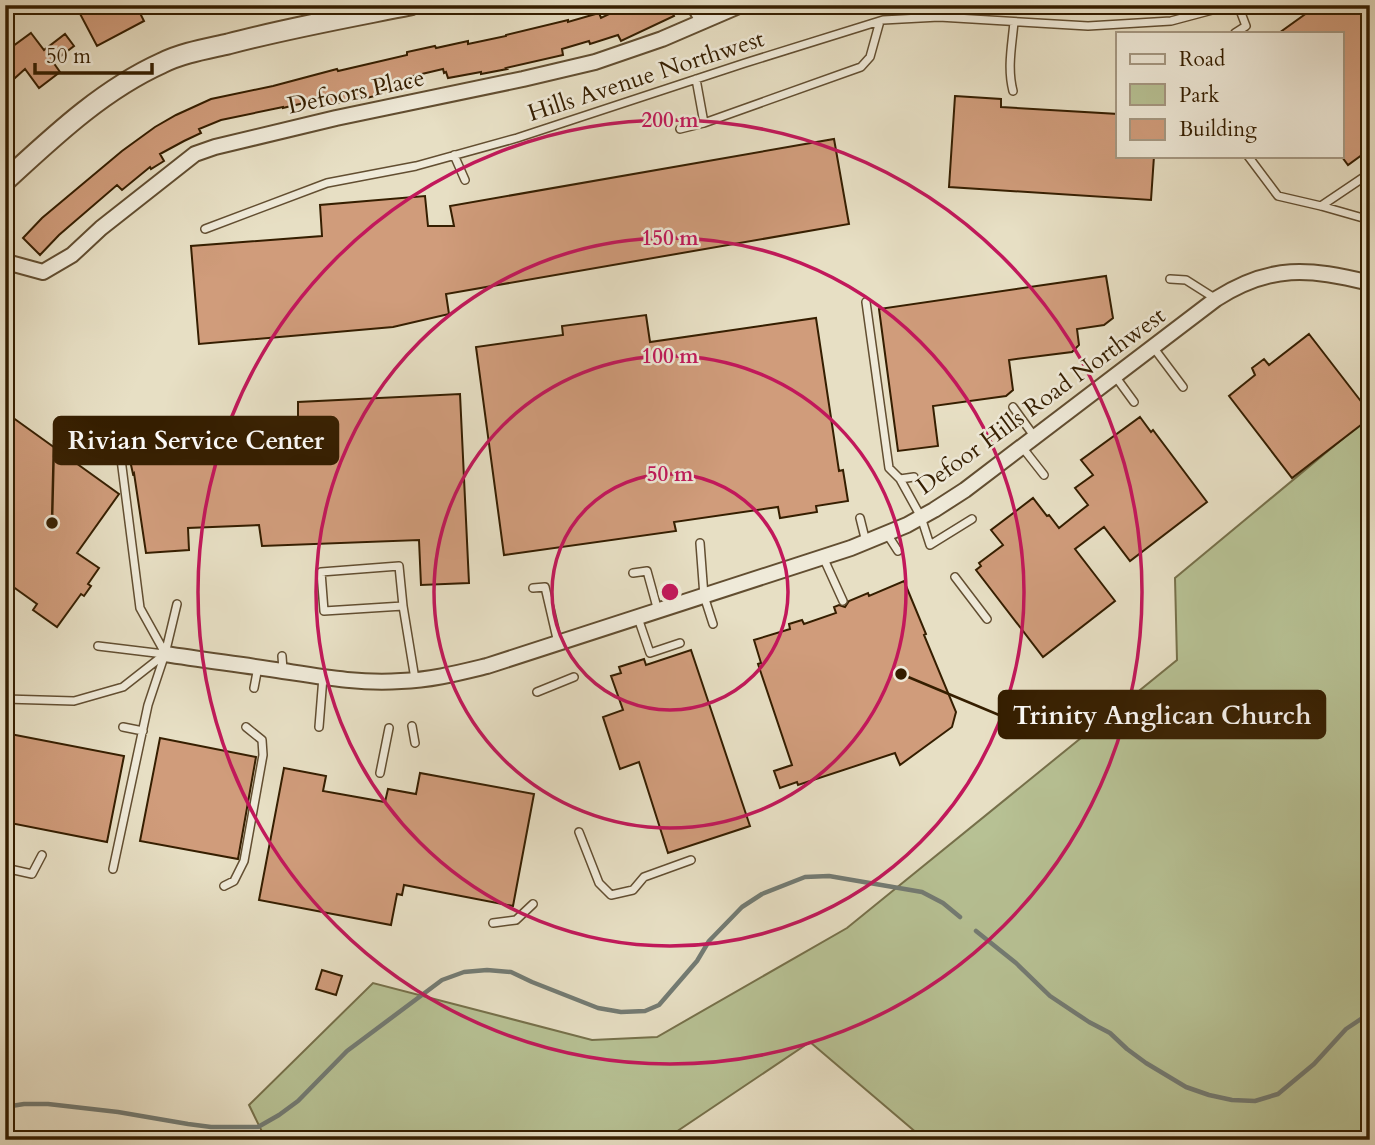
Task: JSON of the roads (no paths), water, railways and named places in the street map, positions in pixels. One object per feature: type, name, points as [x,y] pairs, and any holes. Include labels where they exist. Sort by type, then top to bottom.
[{"type":"street","points":[[5,181],[77,118],[127,81],[163,62],[262,35],[410,5]]},
{"type":"street","points":[[694,5],[703,21]]},
{"type":"street","name":"Defoors Place","points":[[10,263],[43,272],[72,255],[111,220],[195,154],[336,118],[595,62],[662,39],[741,5]]},
{"type":"street","name":"Defoor Hills Road Northwest","points":[[165,654],[367,682],[415,680],[457,674],[558,643],[823,557],[866,542],[921,517],[965,490],[1216,299],[1250,281],[1281,272],[1312,271],[1370,283]]},
{"type":"lane","name":"Hills Avenue Northwest","points":[[205,229],[327,183],[416,166],[517,138],[880,21],[939,17],[1088,26],[1171,21],[1231,5]]},
{"type":"lane","points":[[1237,32],[1246,26],[1238,5]]},
{"type":"lane","points":[[680,130],[861,67],[870,57],[880,21]]},
{"type":"lane","points":[[1013,91],[1010,61],[1014,22]]},
{"type":"lane","points":[[696,79],[704,122]]},
{"type":"lane","points":[[454,155],[465,180]]},
{"type":"lane","points":[[1250,158],[1278,196],[1370,220]]},
{"type":"lane","points":[[1321,206],[1370,173]]},
{"type":"lane","points":[[1170,279],[1186,280],[1216,299]]},
{"type":"lane","points":[[866,302],[889,468],[900,479],[921,517],[930,545],[972,519]]},
{"type":"lane","points":[[1153,347],[1183,387]]},
{"type":"lane","points":[[1115,376],[1134,402]]},
{"type":"lane","points":[[1013,408],[1035,437]]},
{"type":"lane","points":[[1022,447],[1044,475]]},
{"type":"lane","points":[[121,459],[140,608],[165,654]]},
{"type":"lane","points":[[900,479],[914,477]]},
{"type":"lane","points":[[860,518],[866,542]]},
{"type":"lane","points":[[887,533],[898,551]]},
{"type":"lane","points":[[700,543],[704,596],[713,624]]},
{"type":"lane","points":[[823,557],[843,601]]},
{"type":"lane","points":[[402,606],[324,611],[321,572],[399,566],[402,606],[415,680]]},
{"type":"lane","points":[[633,573],[647,571],[658,611]]},
{"type":"lane","points":[[955,577],[987,619]]},
{"type":"lane","points":[[533,588],[545,587],[558,643]]},
{"type":"lane","points":[[113,869],[148,705],[165,654],[177,604]]},
{"type":"lane","points":[[638,617],[650,653],[680,643]]},
{"type":"lane","points":[[97,646],[165,654]]},
{"type":"lane","points":[[5,699],[74,701],[123,687],[165,654]]},
{"type":"lane","points":[[282,656],[283,671]]},
{"type":"lane","points":[[254,688],[258,667]]},
{"type":"lane","points":[[319,727],[323,677]]},
{"type":"lane","points":[[537,692],[574,677]]},
{"type":"lane","points":[[412,726],[415,743]]},
{"type":"lane","points":[[123,727],[143,731]]},
{"type":"lane","points":[[224,886],[234,881],[244,861],[263,755],[262,740],[246,727]]},
{"type":"lane","points":[[380,773],[389,728]]},
{"type":"lane","points":[[579,832],[598,883],[611,895],[634,890],[644,877],[691,860]]},
{"type":"lane","points":[[5,868],[32,874],[42,855]]},
{"type":"lane","points":[[493,923],[516,920],[533,904]]},
{"type":"waterway","points":[[5,1107],[48,1104],[211,1127],[258,1127],[298,1101],[347,1051],[442,980],[464,972],[511,972],[598,1008],[621,1012],[645,1011],[659,1005],[697,961],[709,941],[742,907],[762,894],[805,877],[829,876],[922,892],[943,903],[960,917]]},
{"type":"waterway","points":[[976,931],[1016,963],[1050,996],[1110,1033],[1146,1063],[1186,1087],[1232,1100],[1255,1101],[1278,1094],[1314,1064],[1346,1029],[1370,1013]]},
{"type":"place","name":"Rivian Service Center","points":[[52,523]]},
{"type":"place","name":"Trinity Anglican Church","points":[[901,674]]}]
